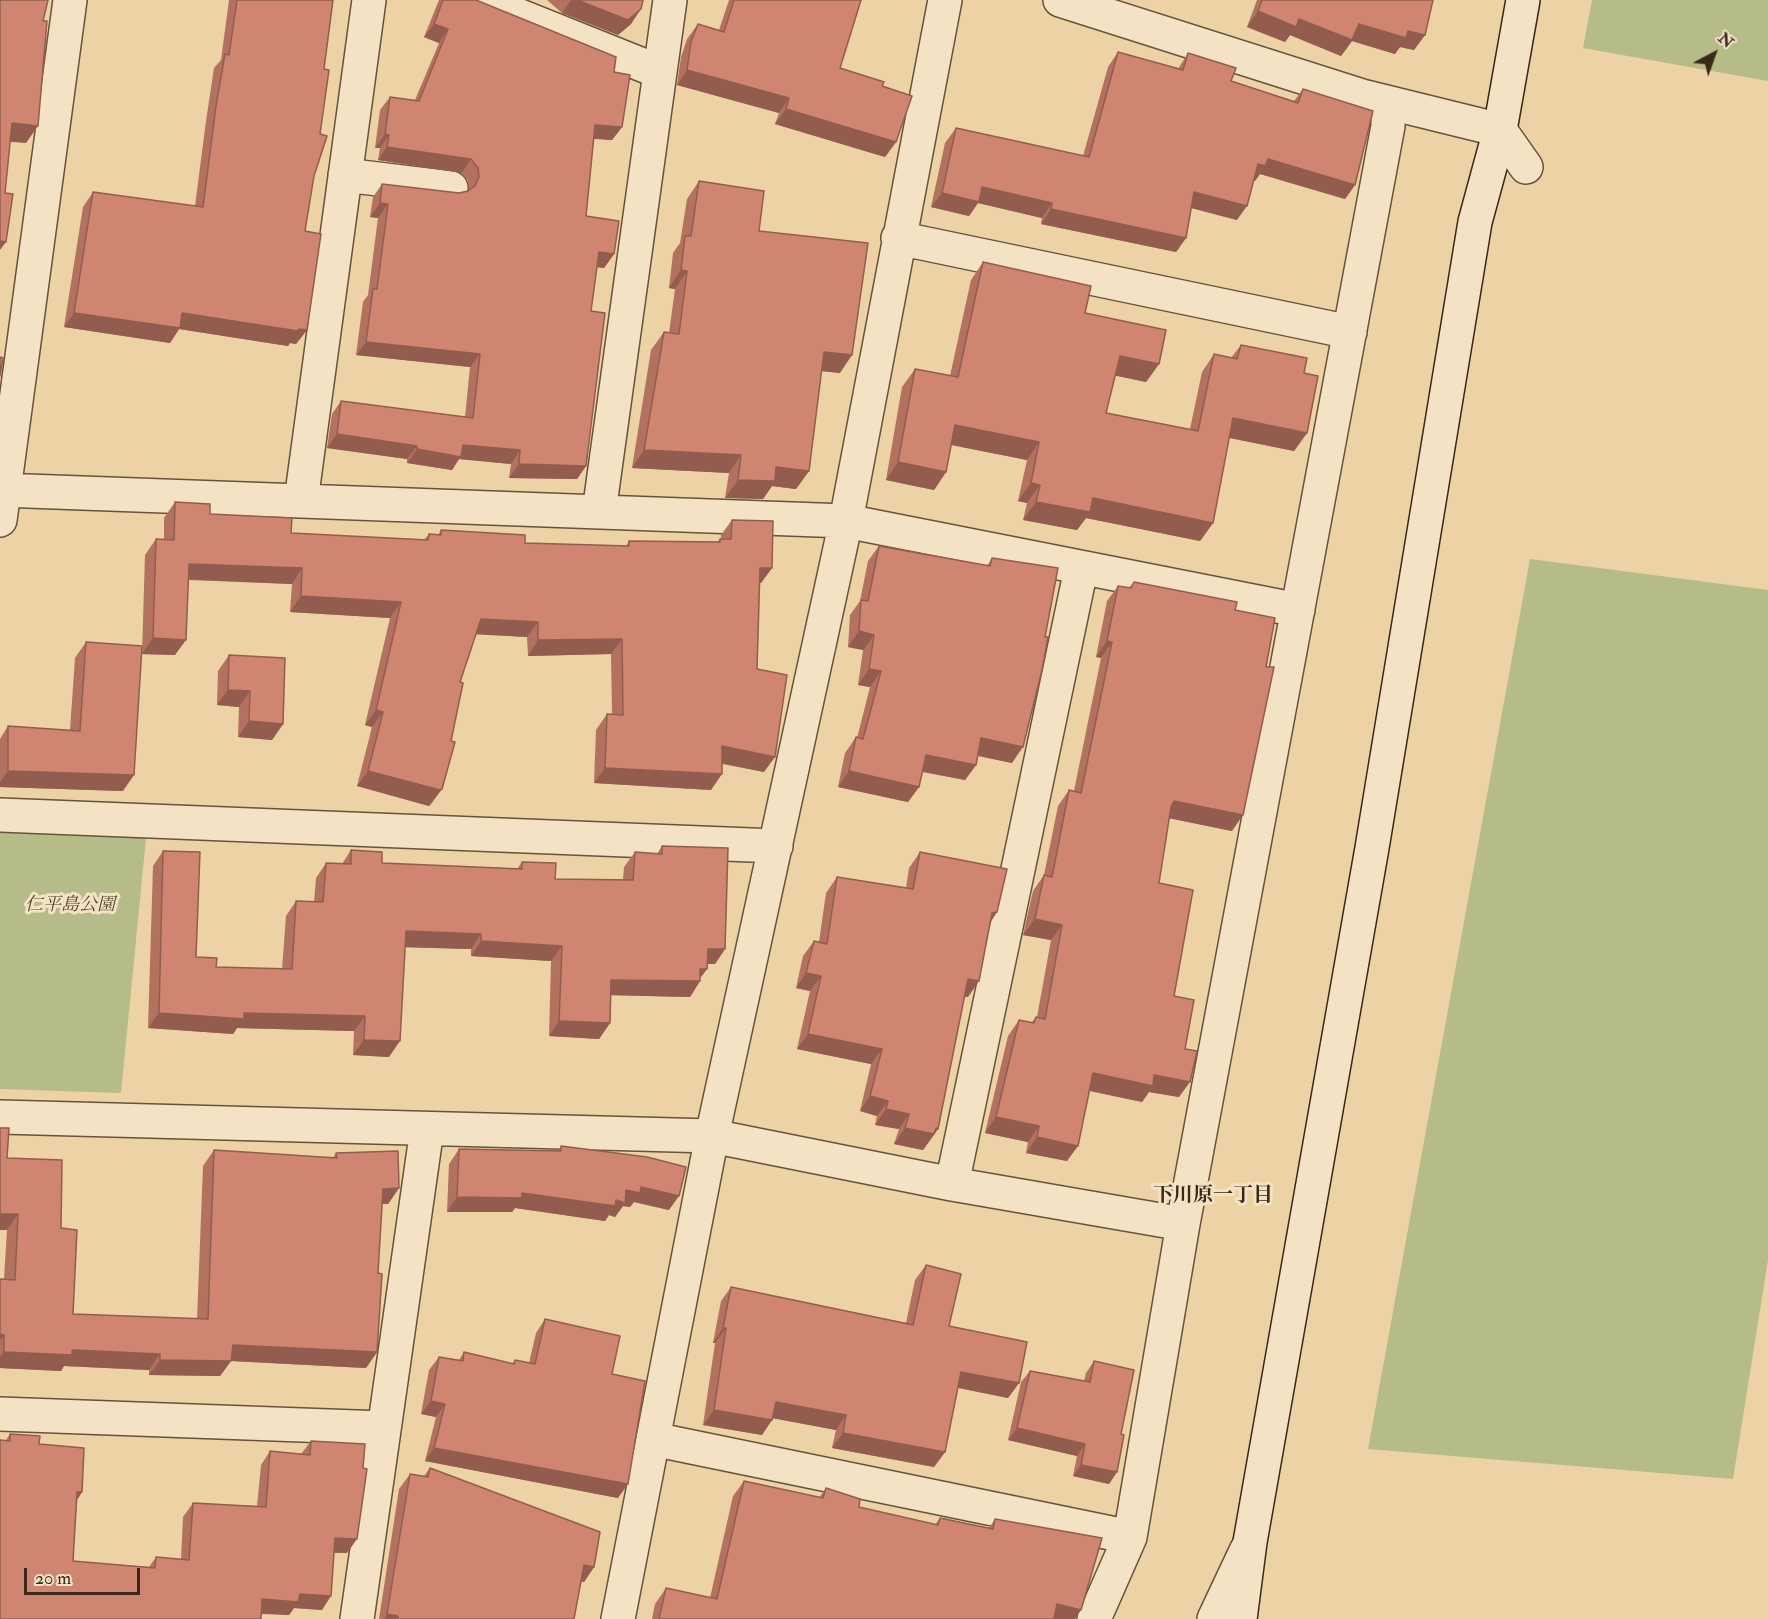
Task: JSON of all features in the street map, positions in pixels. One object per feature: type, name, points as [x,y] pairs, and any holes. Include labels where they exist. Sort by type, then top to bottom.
[{"type":"street","points":[[70,0],[1,500],[301,501],[846,521],[1298,610]]},
{"type":"street","points":[[301,501],[369,0]]},
{"type":"street","points":[[480,0],[660,72]]},
{"type":"street","points":[[599,512],[670,0]]},
{"type":"street","points":[[618,1619],[712,1136],[846,521],[945,0]]},
{"type":"street","points":[[1060,0],[1388,103],[1500,130],[1526,167]]},
{"type":"street","points":[[1239,1619],[1250,1542],[1372,848],[1475,222],[1500,130],[1523,0]]},
{"type":"street","points":[[1094,1619],[1130,1537],[1183,1224],[1388,126],[1388,103]]},
{"type":"street","points":[[345,175],[452,188]]},
{"type":"street","points":[[898,238],[1350,332]]},
{"type":"street","points":[[952,1184],[1081,569]]},
{"type":"street","points":[[0,815],[776,846]]},
{"type":"street","points":[[0,1117],[712,1136],[952,1184],[1183,1224]]},
{"type":"street","points":[[357,1619],[427,1129]]},
{"type":"street","points":[[0,1414],[384,1428]]},
{"type":"street","points":[[653,1439],[1130,1537]]},
{"type":"street","points":[[1214,1619],[1250,1542]]},
{"type":"green space","points":[[1592,0],[1768,0],[1768,81],[1583,48]]},
{"type":"green space","points":[[1530,559],[1768,590],[1768,1260],[1733,1479],[1368,1449]]},
{"type":"green space","name":"仁平島公園","points":[[0,831],[146,838],[121,1093],[0,1089]]},
{"type":"building","points":[[0,0],[48,0],[43,21],[47,21],[38,126],[12,123],[5,193],[13,194],[6,242],[0,241]]},
{"type":"building","points":[[237,0],[333,0],[324,69],[329,70],[320,134],[327,136],[314,176],[305,231],[321,234],[307,330],[299,329],[298,331],[182,313],[180,328],[74,313],[93,192],[203,207],[216,106],[225,54],[229,55]]},
{"type":"building","points":[[443,0],[476,0],[616,57],[614,72],[630,75],[622,127],[595,125],[586,216],[619,221],[614,254],[599,252],[591,311],[605,313],[586,466],[519,464],[520,450],[463,445],[461,457],[417,449],[417,446],[337,434],[341,401],[473,418],[480,354],[366,342],[373,289],[377,289],[388,204],[380,203],[382,184],[459,193],[475,186],[479,177],[478,168],[471,159],[387,147],[389,135],[385,134],[390,97],[419,101],[448,29],[434,24]]},
{"type":"building","points":[[577,0],[643,0],[641,9],[628,20]]},
{"type":"building","points":[[734,0],[861,0],[840,68],[884,82],[882,86],[912,96],[896,142],[786,109],[789,98],[687,70],[691,42],[698,24],[724,32]]},
{"type":"building","points":[[1262,0],[1433,0],[1425,35],[1408,31],[1406,38],[1359,24],[1352,40],[1299,19],[1296,27],[1258,11]]},
{"type":"building","points":[[1118,52],[1183,70],[1188,53],[1236,68],[1231,81],[1298,103],[1303,89],[1373,111],[1355,185],[1268,159],[1265,166],[1258,164],[1247,206],[1194,192],[1186,238],[1051,209],[1052,203],[982,187],[979,202],[942,193],[956,128],[1089,157]]},
{"type":"building","points":[[699,181],[764,191],[759,231],[868,243],[852,355],[824,352],[809,471],[776,467],[775,481],[738,480],[741,455],[644,450],[664,332],[679,334],[687,271],[681,270],[685,236],[691,236]]},
{"type":"building","points":[[983,262],[1091,286],[1085,313],[1166,330],[1159,364],[1120,356],[1106,413],[1198,431],[1214,354],[1237,359],[1241,345],[1307,358],[1304,373],[1318,376],[1307,433],[1233,418],[1213,523],[1093,498],[1090,512],[1036,502],[1040,485],[1031,483],[1039,442],[955,425],[946,472],[898,462],[915,369],[958,377]]},
{"type":"building","points":[[0,357],[3,358],[0,376]]},
{"type":"building","points":[[175,502],[210,504],[210,514],[292,518],[291,533],[428,540],[429,534],[441,535],[441,530],[525,535],[525,543],[629,546],[629,541],[720,542],[720,539],[731,539],[732,520],[773,521],[772,568],[760,568],[757,669],[787,675],[775,757],[722,746],[722,774],[605,768],[607,714],[623,715],[622,639],[538,640],[538,622],[481,619],[460,682],[463,683],[451,741],[455,742],[442,789],[368,771],[383,712],[376,710],[401,602],[301,596],[302,568],[189,564],[186,640],[153,638],[156,539],[174,540]]},
{"type":"building","points":[[879,546],[990,566],[992,558],[1058,568],[1045,637],[1048,637],[1042,670],[1023,747],[981,738],[976,765],[926,755],[919,787],[849,771],[856,737],[863,739],[881,671],[869,669],[874,635],[859,631],[861,600],[868,601]]},
{"type":"building","points":[[1134,582],[1237,602],[1235,610],[1275,618],[1266,667],[1274,667],[1243,815],[1174,801],[1171,807],[1159,883],[1193,890],[1174,996],[1194,1000],[1185,1049],[1197,1051],[1190,1082],[1154,1075],[1153,1086],[1093,1073],[1078,1146],[1037,1137],[1039,1126],[996,1117],[1019,1020],[1034,1023],[1036,1017],[1045,1019],[1062,925],[1035,919],[1044,875],[1052,877],[1069,790],[1081,793],[1112,642],[1107,641],[1118,586],[1131,588]]},
{"type":"building","points":[[86,642],[142,646],[134,775],[8,771],[8,726],[80,731]]},
{"type":"building","points":[[229,655],[285,658],[283,724],[249,721],[250,691],[228,690]]},
{"type":"building","points":[[662,846],[728,848],[725,949],[708,949],[707,969],[700,969],[700,981],[611,980],[610,1023],[559,1021],[562,946],[481,941],[481,934],[406,931],[400,1041],[364,1040],[365,1016],[244,1013],[244,1019],[159,1013],[163,851],[200,852],[196,957],[217,958],[216,967],[292,969],[296,901],[323,902],[326,863],[351,864],[351,850],[382,852],[382,863],[522,869],[522,862],[556,863],[555,879],[633,880],[635,852],[662,854]]},
{"type":"building","points":[[920,852],[1007,869],[997,912],[992,913],[979,981],[968,979],[938,1129],[936,1128],[934,1134],[905,1128],[909,1114],[886,1109],[888,1101],[870,1096],[882,1049],[808,1034],[821,976],[806,973],[814,941],[827,944],[837,877],[913,889]]},
{"type":"building","points":[[0,1128],[9,1128],[7,1158],[62,1160],[61,1228],[77,1230],[73,1314],[208,1319],[214,1150],[337,1158],[336,1153],[398,1151],[399,1188],[383,1189],[378,1273],[382,1274],[377,1352],[233,1345],[231,1361],[160,1360],[160,1354],[72,1350],[72,1355],[4,1352],[4,1335],[0,1334],[0,1279],[15,1280],[18,1214],[0,1214]]},
{"type":"building","points":[[561,1146],[647,1157],[686,1167],[679,1196],[641,1187],[640,1193],[626,1190],[625,1203],[616,1200],[615,1206],[522,1193],[522,1198],[457,1197],[459,1149],[561,1151]]},
{"type":"building","points":[[926,1265],[961,1274],[949,1326],[1027,1342],[1019,1383],[961,1372],[945,1452],[843,1433],[846,1415],[776,1402],[772,1420],[714,1410],[726,1328],[723,1328],[731,1287],[913,1325]]},
{"type":"building","points":[[545,1319],[620,1336],[612,1374],[645,1381],[628,1484],[434,1448],[445,1404],[431,1401],[439,1357],[463,1361],[464,1352],[514,1364],[515,1360],[535,1364]]},
{"type":"building","points":[[1094,1361],[1134,1370],[1121,1434],[1124,1435],[1117,1472],[1081,1465],[1085,1444],[1017,1428],[1030,1371],[1090,1382]]},
{"type":"building","points":[[10,1434],[40,1436],[39,1444],[84,1448],[82,1492],[77,1492],[73,1561],[155,1568],[156,1557],[189,1560],[193,1503],[266,1507],[270,1451],[310,1455],[311,1441],[365,1444],[363,1468],[367,1469],[357,1539],[335,1538],[331,1596],[300,1594],[298,1602],[262,1599],[261,1619],[0,1619],[0,1440],[10,1441]]},
{"type":"building","points":[[430,1468],[600,1532],[594,1567],[584,1565],[574,1619],[398,1619],[398,1616],[387,1614],[410,1474],[428,1477]]},
{"type":"building","points":[[744,1481],[823,1498],[826,1488],[860,1499],[859,1507],[938,1525],[940,1518],[993,1529],[995,1519],[1102,1538],[1081,1610],[1057,1604],[1054,1619],[659,1619],[666,1588],[717,1599]]},
{"type":"district","name":"下川原一丁目","points":[[1213,1197]]}]
